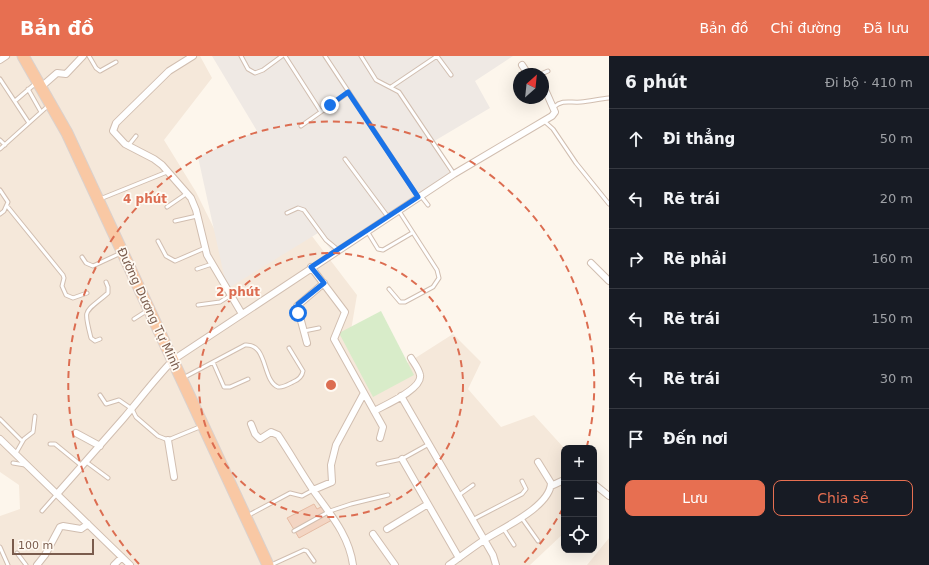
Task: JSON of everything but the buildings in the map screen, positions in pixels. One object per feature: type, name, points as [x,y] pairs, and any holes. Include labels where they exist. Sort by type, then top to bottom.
[{"type":"highway","name":"Đường Dương Tự Minh","points":[[22,56],[67,133],[268,565]]},
{"type":"street","points":[[0,60],[6,56]]},
{"type":"street","points":[[39,84],[57,73],[66,74],[83,56]]},
{"type":"street","points":[[193,56],[169,71],[115,125],[114,133],[128,146],[154,159],[191,198],[205,248],[212,264],[242,314]]},
{"type":"street","points":[[57,494],[132,409],[151,383],[173,360],[311,267],[454,174],[544,122],[555,112],[549,97]]},
{"type":"street","points":[[591,263],[609,281]]},
{"type":"street","points":[[311,267],[345,312],[334,339],[383,427],[380,438]]},
{"type":"street","points":[[307,343],[297,306],[324,283]]},
{"type":"street","points":[[374,411],[411,390],[419,382],[420,374],[411,358]]},
{"type":"street","points":[[313,490],[332,482],[331,465],[336,445],[364,393]]},
{"type":"street","points":[[401,396],[496,558],[496,565]]},
{"type":"street","points":[[251,424],[255,434],[260,439],[271,432],[278,435],[313,490],[330,511],[350,548],[353,565]]},
{"type":"street","points":[[76,433],[100,446]]},
{"type":"street","points":[[0,439],[130,565]]},
{"type":"street","points":[[168,440],[174,477]]},
{"type":"street","points":[[402,459],[459,558]]},
{"type":"street","points":[[538,462],[551,482],[551,486]]},
{"type":"street","points":[[449,565],[485,539],[522,517],[544,499],[551,486],[562,481]]},
{"type":"street","points":[[597,486],[609,496]]},
{"type":"street","points":[[387,529],[428,504]]},
{"type":"street","points":[[37,565],[60,527],[63,526],[81,530],[88,524]]},
{"type":"street","points":[[373,534],[395,565]]},
{"type":"street","points":[[114,565],[122,557]]},
{"type":"lane","points":[[89,56],[100,72],[116,62]]},
{"type":"lane","points":[[241,56],[248,69],[255,73],[263,70],[282,56]]},
{"type":"lane","points":[[286,56],[321,112]]},
{"type":"lane","points":[[325,56],[419,197],[428,205]]},
{"type":"lane","points":[[361,56],[376,80],[399,92],[454,174]]},
{"type":"lane","points":[[391,87],[437,56],[451,75]]},
{"type":"lane","points":[[0,79],[29,123]]},
{"type":"lane","points":[[14,101],[28,89],[39,84]]},
{"type":"lane","points":[[28,89],[41,112]]},
{"type":"lane","points":[[301,126],[348,92]]},
{"type":"lane","points":[[554,107],[558,103],[565,101],[580,102],[609,98]]},
{"type":"lane","points":[[0,149],[50,103]]},
{"type":"lane","points":[[544,122],[553,129],[576,163],[609,204]]},
{"type":"lane","points":[[128,146],[136,136]]},
{"type":"lane","points":[[0,140],[5,145]]},
{"type":"lane","points":[[345,159],[388,218]]},
{"type":"lane","points":[[99,200],[167,172]]},
{"type":"lane","points":[[0,190],[6,198],[7,206],[63,275],[62,286],[66,295],[73,298],[87,293]]},
{"type":"lane","points":[[167,207],[186,194]]},
{"type":"lane","points":[[0,214],[7,206]]},
{"type":"lane","points":[[287,213],[298,208],[304,210],[326,240],[338,250]]},
{"type":"lane","points":[[389,289],[400,302],[405,302],[433,287],[439,278],[437,270],[399,211]]},
{"type":"lane","points":[[175,221],[197,216]]},
{"type":"lane","points":[[368,231],[378,249],[383,250],[412,233]]},
{"type":"lane","points":[[158,241],[166,256],[175,261],[205,248]]},
{"type":"lane","points":[[82,257],[86,263],[93,266],[123,252]]},
{"type":"lane","points":[[197,269],[212,264]]},
{"type":"lane","points":[[100,339],[95,341],[91,338],[85,316],[88,310],[108,294],[106,282]]},
{"type":"lane","points":[[198,305],[220,302],[231,296]]},
{"type":"lane","points":[[134,319],[149,309]]},
{"type":"lane","points":[[304,331],[319,328]]},
{"type":"lane","points":[[182,379],[245,345],[250,345],[255,347],[259,352],[273,383],[278,387],[283,387],[302,376],[303,371],[289,348]]},
{"type":"lane","points":[[213,362],[224,387],[230,387],[248,379]]},
{"type":"lane","points":[[100,395],[106,404],[118,400],[132,409],[136,417],[158,436],[168,440],[204,425]]},
{"type":"lane","points":[[15,454],[22,441],[33,432],[35,416]]},
{"type":"lane","points":[[0,419],[22,441]]},
{"type":"lane","points":[[50,444],[55,444],[108,478]]},
{"type":"lane","points":[[378,464],[402,459],[429,444]]},
{"type":"lane","points":[[13,464],[26,465]]},
{"type":"lane","points":[[474,519],[522,494],[526,489],[522,481]]},
{"type":"lane","points":[[459,495],[473,485]]},
{"type":"lane","points":[[245,517],[290,493],[302,496],[313,490]]},
{"type":"lane","points":[[42,511],[57,494]]},
{"type":"lane","points":[[294,531],[330,511],[351,504],[388,496]]},
{"type":"lane","points":[[522,517],[538,541]]},
{"type":"lane","points":[[503,528],[514,545]]},
{"type":"lane","points":[[0,547],[8,565]]},
{"type":"lane","points":[[271,565],[304,550],[307,551],[314,561]]},
{"type":"lane","points":[[17,553],[26,565]]},
{"type":"shaded area","points":[[0,56],[200,56],[212,78],[164,140],[196,192],[232,265],[305,227],[357,295],[349,342],[373,385],[453,334],[481,362],[468,389],[501,427],[534,415],[561,445],[561,536],[530,565],[0,565],[0,516],[20,509],[19,485],[0,472]]},
{"type":"shaded area","points":[[212,56],[513,56],[475,81],[490,108],[431,143],[451,175],[332,251],[318,233],[227,289],[198,157],[257,131]]},
{"type":"shaded area","points":[[609,538],[609,565],[587,565]]},
{"type":"green space","points":[[381,311],[414,375],[373,397],[339,333]]},
{"type":"route","points":[[298,313],[296,308],[298,304],[324,283],[311,267],[399,211],[418,197],[348,92],[330,105]]}]
